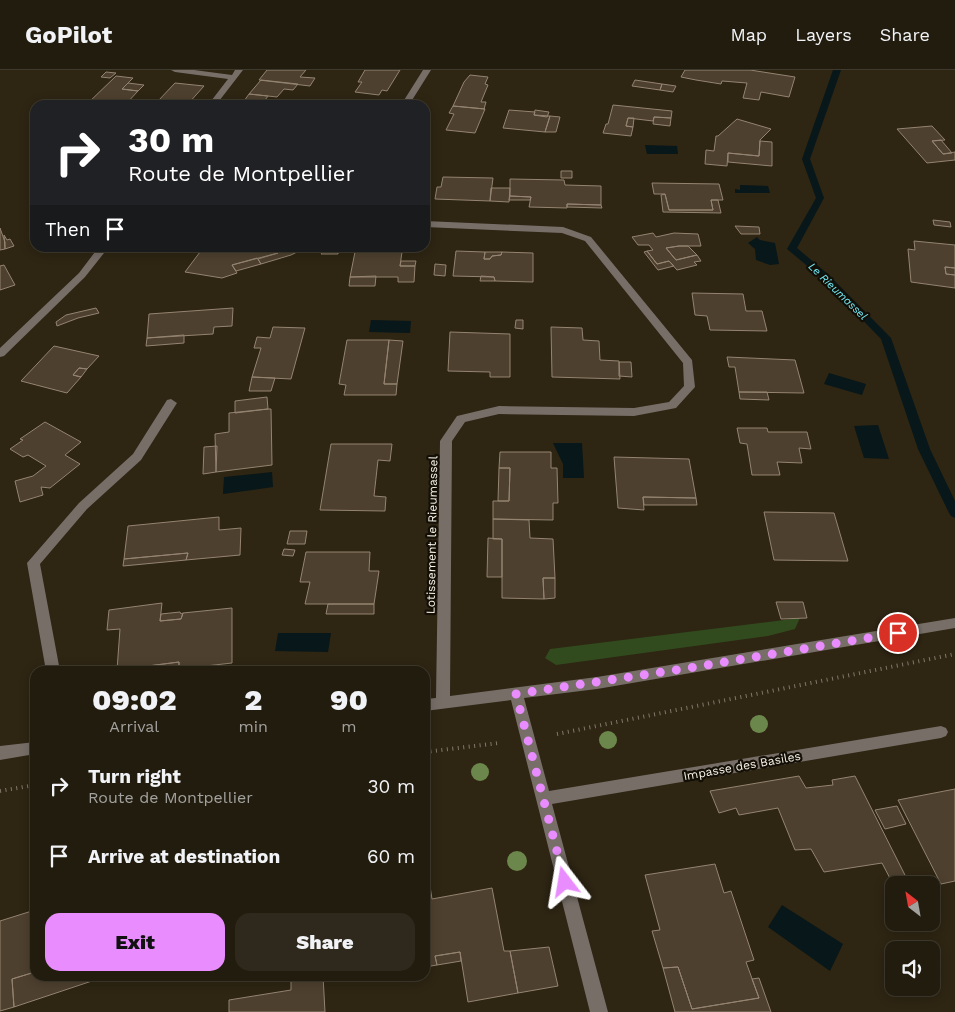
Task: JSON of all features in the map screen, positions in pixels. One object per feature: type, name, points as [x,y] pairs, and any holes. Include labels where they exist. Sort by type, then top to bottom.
[{"type":"street","points":[[175,70],[233,77]]},
{"type":"street","points":[[216,100],[239,70]]},
{"type":"street","points":[[408,100],[427,70]]},
{"type":"street","name":"Lotissement le Rieumassel","points":[[430,224],[562,230],[588,239],[688,362],[690,387],[672,405],[634,412],[499,410],[461,419],[446,442],[443,703]]},
{"type":"street","points":[[0,354],[82,275],[100,252]]},
{"type":"street","points":[[52,666],[33,563],[83,506],[137,457],[171,403]]},
{"type":"street","points":[[430,704],[516,694],[689,668],[955,623]]},
{"type":"street","points":[[516,694],[599,1012]]},
{"type":"street","name":"Impasse des Basiles","points":[[542,799],[941,732]]},
{"type":"street","points":[[0,753],[30,749]]},
{"type":"path","points":[[430,751],[527,740],[955,654]]},
{"type":"path","points":[[0,791],[30,786]]},
{"type":"green space","points":[[800,618],[795,629],[768,636],[556,665],[545,658],[550,649]]},
{"type":"shaded area","points":[[645,145],[677,146],[678,154],[647,154]]},
{"type":"shaded area","points":[[740,185],[768,186],[770,193],[735,193],[735,189],[740,190]]},
{"type":"shaded area","points":[[757,237],[760,240],[775,243],[779,264],[770,265],[756,260],[755,249],[748,243]]},
{"type":"shaded area","points":[[371,320],[411,321],[410,333],[369,332]]},
{"type":"shaded area","points":[[829,373],[866,384],[862,395],[824,384]]},
{"type":"shaded area","points":[[878,425],[889,459],[864,458],[854,426]]},
{"type":"shaded area","points":[[553,443],[582,443],[584,478],[563,478],[563,464]]},
{"type":"shaded area","points":[[272,472],[273,487],[223,494],[224,477]]},
{"type":"shaded area","points":[[278,633],[331,633],[328,652],[275,651]]},
{"type":"shaded area","points":[[782,905],[843,944],[830,971],[768,927]]},
{"type":"building","points":[[267,70],[306,70],[300,77],[315,78],[310,86],[259,80]]},
{"type":"building","points":[[365,70],[400,70],[387,91],[382,90],[379,95],[355,92],[362,82],[358,82]]},
{"type":"building","points":[[685,70],[750,70],[795,77],[789,97],[761,92],[759,100],[743,98],[747,83],[722,81],[721,84],[681,77]]},
{"type":"building","points":[[106,72],[116,73],[110,78],[101,77]]},
{"type":"building","points":[[470,75],[488,77],[485,84],[488,85],[481,102],[486,102],[484,109],[453,106],[464,82]]},
{"type":"building","points":[[116,76],[133,78],[122,89],[138,91],[130,100],[91,100]]},
{"type":"building","points":[[261,80],[298,84],[293,90],[284,89],[277,97],[249,94]]},
{"type":"building","points":[[635,80],[662,84],[660,90],[632,86]]},
{"type":"building","points":[[128,83],[144,85],[138,91],[122,89]]},
{"type":"building","points":[[175,83],[204,86],[192,100],[159,100]]},
{"type":"building","points":[[662,84],[676,86],[673,92],[660,90]]},
{"type":"building","points":[[249,94],[268,96],[265,100],[245,100]]},
{"type":"building","points":[[613,105],[672,111],[671,118],[654,117],[653,121],[628,118],[626,126],[633,127],[631,136],[603,133],[606,124],[608,124]]},
{"type":"building","points":[[453,106],[485,109],[475,133],[446,130],[454,114],[449,113]]},
{"type":"building","points":[[509,110],[535,112],[534,115],[550,116],[545,132],[503,128]]},
{"type":"building","points":[[535,110],[549,112],[547,117],[534,115]]},
{"type":"building","points":[[550,116],[560,117],[556,132],[545,132]]},
{"type":"building","points":[[654,117],[671,118],[670,126],[653,124]]},
{"type":"building","points":[[628,118],[634,118],[633,127],[626,126]]},
{"type":"building","points":[[737,119],[771,129],[760,140],[759,156],[728,153],[727,166],[705,164],[706,150],[714,151],[716,136]]},
{"type":"building","points":[[932,126],[945,140],[932,141],[943,154],[955,152],[955,160],[927,163],[897,129]]},
{"type":"building","points":[[941,140],[952,153],[943,154],[932,141]]},
{"type":"building","points":[[760,141],[772,142],[772,166],[728,162],[728,153],[759,156]]},
{"type":"building","points":[[561,171],[572,171],[572,178],[561,178]]},
{"type":"building","points":[[443,177],[493,178],[490,201],[435,199],[437,187],[441,187]]},
{"type":"building","points":[[510,179],[564,180],[565,185],[601,186],[601,205],[567,204],[567,208],[529,207],[531,197],[510,196]]},
{"type":"building","points":[[652,183],[719,184],[723,200],[711,200],[713,210],[669,210],[665,194],[654,194]]},
{"type":"building","points":[[491,188],[510,188],[509,202],[490,201]]},
{"type":"building","points":[[665,194],[669,210],[713,210],[711,200],[718,200],[721,213],[663,212],[661,195]]},
{"type":"building","points":[[510,196],[531,197],[530,200],[509,200]]},
{"type":"building","points":[[567,204],[601,205],[602,208],[567,207]]},
{"type":"building","points":[[933,220],[950,222],[951,227],[934,225]]},
{"type":"building","points":[[735,226],[759,227],[760,234],[741,234]]},
{"type":"building","points":[[0,228],[5,242],[5,249],[0,250]]},
{"type":"building","points":[[653,233],[656,237],[674,233],[698,234],[701,246],[666,248],[676,260],[697,255],[701,261],[694,262],[697,265],[677,270],[669,261],[657,264],[647,251],[653,250],[649,245],[638,245],[632,237]]},
{"type":"building","points":[[4,235],[7,240],[10,239],[14,246],[5,249]]},
{"type":"building","points":[[914,241],[955,245],[955,268],[945,267],[946,274],[955,275],[955,288],[911,282],[908,249],[915,250]]},
{"type":"building","points":[[688,246],[697,255],[676,260],[666,248]]},
{"type":"building","points":[[456,251],[485,252],[484,259],[501,255],[502,252],[533,253],[533,282],[495,281],[494,277],[453,276]]},
{"type":"building","points":[[647,251],[657,264],[669,261],[674,266],[658,270],[644,252]]},
{"type":"building","points":[[200,252],[278,253],[232,265],[237,273],[222,278],[185,272]]},
{"type":"building","points":[[297,252],[261,264],[258,259],[278,253]]},
{"type":"building","points":[[323,252],[338,252],[338,254],[321,254]]},
{"type":"building","points":[[355,252],[402,252],[400,266],[415,266],[414,282],[398,282],[398,277],[350,277]]},
{"type":"building","points":[[485,252],[502,252],[501,255],[484,259]]},
{"type":"building","points":[[257,258],[261,264],[236,271],[232,265]]},
{"type":"building","points":[[401,261],[416,261],[415,266],[400,266]]},
{"type":"building","points":[[435,264],[446,265],[445,276],[434,275]]},
{"type":"building","points":[[4,265],[15,285],[0,290],[0,266]]},
{"type":"building","points":[[945,267],[955,268],[955,275],[946,274]]},
{"type":"building","points":[[376,276],[375,286],[349,286],[350,277]]},
{"type":"building","points":[[481,276],[494,277],[495,281],[480,281]]},
{"type":"building","points":[[692,293],[743,294],[746,311],[762,311],[767,331],[710,330],[707,316],[695,315]]},
{"type":"building","points":[[96,308],[99,313],[57,326],[56,322],[66,315]]},
{"type":"building","points":[[233,308],[232,326],[214,327],[213,334],[147,338],[149,314]]},
{"type":"building","points":[[516,320],[523,320],[523,329],[515,328]]},
{"type":"building","points":[[273,327],[305,328],[291,379],[252,377],[261,348],[254,348],[257,337],[270,338]]},
{"type":"building","points":[[551,327],[582,328],[583,340],[599,341],[600,360],[619,361],[620,379],[552,377]]},
{"type":"building","points":[[450,332],[510,334],[510,377],[490,377],[490,372],[448,371]]},
{"type":"building","points":[[184,335],[184,343],[146,346],[147,338]]},
{"type":"building","points":[[347,340],[389,340],[384,384],[397,384],[396,395],[344,395],[346,385],[339,384]]},
{"type":"building","points":[[389,340],[403,341],[397,384],[384,384]]},
{"type":"building","points":[[54,346],[99,356],[87,369],[79,368],[73,375],[81,377],[67,393],[21,381]]},
{"type":"building","points":[[727,357],[795,360],[804,393],[739,392],[735,367],[729,367]]},
{"type":"building","points":[[619,362],[631,362],[632,377],[619,376]]},
{"type":"building","points":[[79,368],[87,369],[81,377],[73,375]]},
{"type":"building","points":[[252,377],[275,378],[271,391],[249,391]]},
{"type":"building","points":[[739,392],[767,392],[769,400],[740,399]]},
{"type":"building","points":[[267,397],[268,409],[235,413],[235,401]]},
{"type":"building","points":[[271,409],[272,465],[216,472],[215,434],[229,432],[229,413]]},
{"type":"building","points":[[45,422],[81,442],[65,455],[80,464],[50,488],[41,487],[43,495],[20,502],[15,481],[33,476],[46,466],[28,455],[23,457],[10,449],[23,440],[20,439]]},
{"type":"building","points":[[737,428],[767,428],[768,432],[807,432],[811,449],[799,448],[802,463],[777,462],[780,475],[752,475],[747,444],[740,443]]},
{"type":"building","points":[[331,444],[392,444],[390,461],[378,460],[374,496],[386,497],[385,511],[320,510]]},
{"type":"building","points":[[217,446],[216,472],[203,474],[204,447]]},
{"type":"building","points":[[500,452],[551,452],[551,468],[557,468],[558,503],[553,503],[553,520],[493,519],[493,501],[509,501],[510,468],[499,468]]},
{"type":"building","points":[[614,457],[689,459],[696,498],[643,497],[644,510],[618,508]]},
{"type":"building","points":[[499,468],[510,468],[509,501],[498,501]]},
{"type":"building","points":[[643,497],[696,498],[697,505],[644,505]]},
{"type":"building","points":[[764,512],[834,513],[848,561],[774,560]]},
{"type":"building","points":[[219,517],[219,530],[241,528],[240,555],[186,560],[188,553],[124,559],[128,526]]},
{"type":"building","points":[[493,519],[529,520],[530,538],[553,539],[555,578],[543,578],[544,599],[502,598],[502,539],[493,539]]},
{"type":"building","points":[[290,531],[307,531],[305,544],[287,544]]},
{"type":"building","points":[[488,538],[502,539],[502,577],[487,577]]},
{"type":"building","points":[[284,549],[295,550],[293,556],[282,555]]},
{"type":"building","points":[[306,552],[370,552],[369,571],[379,571],[374,604],[305,604],[310,582],[300,582]]},
{"type":"building","points":[[188,553],[186,560],[123,566],[124,559]]},
{"type":"building","points":[[543,578],[555,578],[555,598],[544,599]]},
{"type":"building","points":[[776,602],[803,602],[807,618],[781,619]]},
{"type":"building","points":[[162,603],[160,621],[181,619],[183,613],[232,608],[232,663],[179,666],[179,662],[148,666],[117,666],[120,629],[107,630],[109,610]]},
{"type":"building","points":[[328,604],[374,604],[374,614],[326,614]]},
{"type":"building","points":[[180,612],[181,614],[183,613],[181,619],[160,621],[161,614]]},
{"type":"building","points":[[179,662],[179,666],[148,666]]},
{"type":"building","points":[[799,776],[806,788],[833,785],[832,780],[855,776],[905,876],[889,876],[882,863],[824,872],[811,849],[795,850],[778,808],[739,815],[736,808],[719,813],[710,791]]},
{"type":"building","points":[[955,789],[955,881],[941,884],[940,876],[937,876],[898,800]]},
{"type":"building","points":[[897,806],[906,824],[885,829],[875,810]]},
{"type":"building","points":[[715,864],[724,893],[731,891],[754,960],[746,962],[759,998],[692,1009],[678,967],[663,968],[652,931],[660,930],[645,875]]},
{"type":"building","points":[[430,886],[432,899],[492,888],[504,951],[510,951],[518,993],[468,1002],[460,952],[435,956],[437,965],[430,966]]},
{"type":"building","points":[[30,912],[30,974],[12,979],[14,1007],[0,1011],[0,921]]},
{"type":"building","points":[[549,947],[558,986],[518,993],[510,951]]},
{"type":"building","points":[[460,952],[461,961],[437,965],[435,956]]},
{"type":"building","points":[[678,967],[692,1009],[759,998],[752,979],[759,978],[771,1012],[675,1012],[663,968]]},
{"type":"building","points":[[30,974],[30,981],[92,981],[14,1007],[12,979]]},
{"type":"building","points":[[291,981],[323,981],[325,1012],[229,1012],[229,1000],[291,990]]},
{"type":"waterway","name":"Le Rieumassel","points":[[837,70],[806,159],[820,198],[792,249],[826,277],[886,338],[924,449],[955,513]]},
{"type":"route","points":[[565,882],[516,694],[597,683],[898,633]]}]
